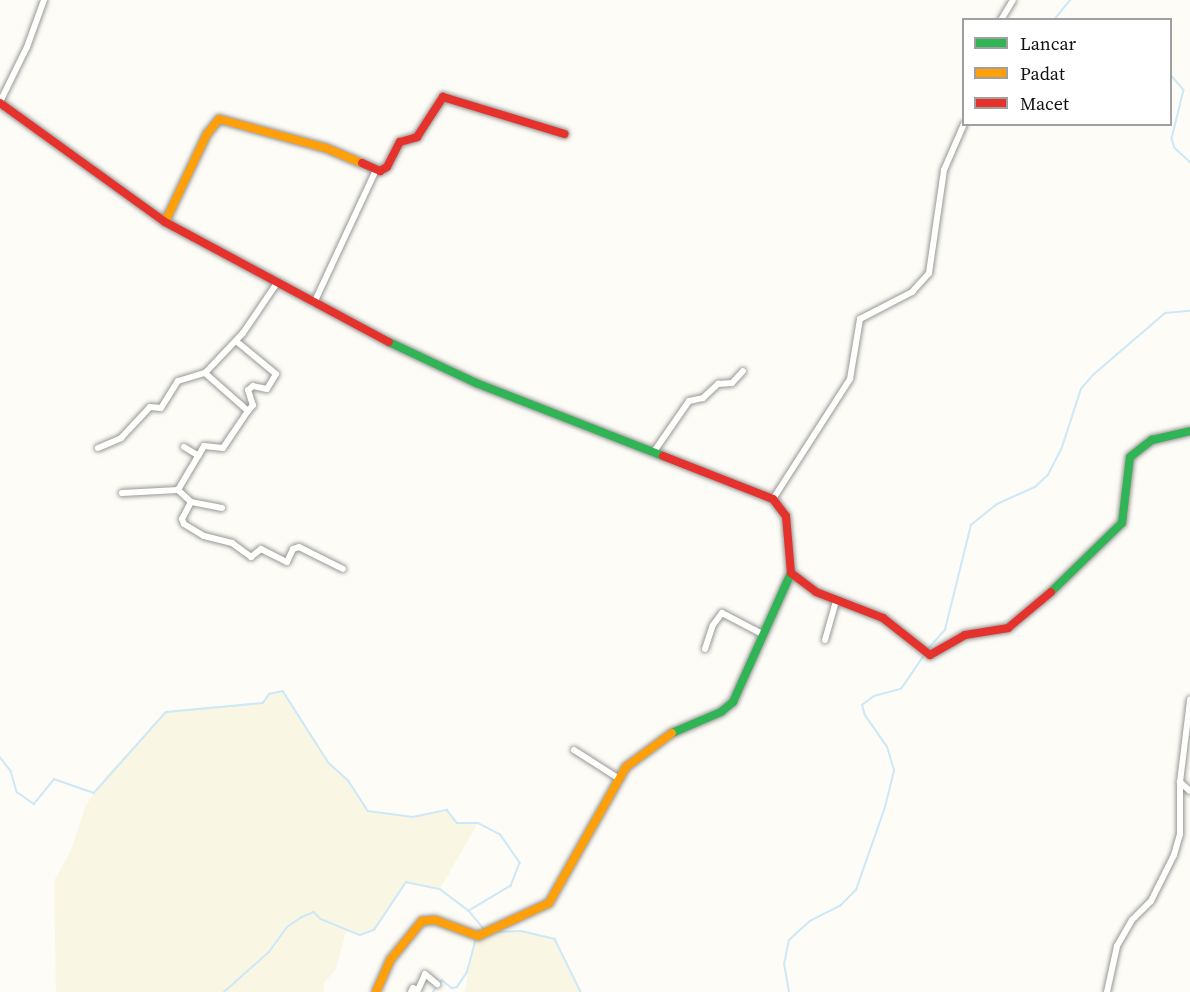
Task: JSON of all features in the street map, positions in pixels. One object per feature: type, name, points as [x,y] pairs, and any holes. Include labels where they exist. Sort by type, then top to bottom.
[{"type":"street","points":[[44,0],[27,47],[0,103],[61,150],[165,222],[314,303],[476,383],[773,500],[786,516],[791,573],[733,702],[721,712],[660,738],[638,754],[618,778],[549,903],[493,932],[476,936],[435,920],[422,921],[391,959],[378,991]]},
{"type":"street","points":[[1002,18],[1013,0]]},
{"type":"street","points":[[165,222],[207,134],[219,119],[326,148],[376,170],[387,168],[400,142],[415,140],[443,97],[566,134]]},
{"type":"street","points":[[773,500],[850,379],[860,319],[912,291],[929,273],[944,170],[963,126]]},
{"type":"street","points":[[314,303],[376,170]]},
{"type":"street","points":[[98,448],[121,438],[150,407],[161,408],[178,381],[205,372],[236,341],[277,283]]},
{"type":"street","points":[[178,490],[205,445],[224,448],[254,405],[248,390],[253,386],[267,389],[276,374],[236,341]]},
{"type":"street","points":[[653,453],[689,401],[703,398],[718,384],[732,383],[743,371]]},
{"type":"street","points":[[205,372],[248,411]]},
{"type":"street","points":[[791,573],[836,601],[883,618],[925,651],[936,654],[965,635],[1003,631],[1036,607],[1117,532],[1125,510],[1130,457],[1152,440],[1190,431]]},
{"type":"street","points":[[183,447],[199,456]]},
{"type":"street","points":[[122,493],[178,490],[191,502],[222,508]]},
{"type":"street","points":[[191,502],[182,521],[184,524],[204,536],[232,543],[251,557],[261,549],[287,562],[293,549],[299,547],[343,569]]},
{"type":"street","points":[[825,640],[836,601]]},
{"type":"street","points":[[705,649],[720,613],[738,619],[764,635]]},
{"type":"street","points":[[1107,992],[1117,946],[1132,920],[1151,901],[1174,855],[1180,834],[1180,782],[1190,700]]},
{"type":"street","points":[[574,750],[618,778]]},
{"type":"street","points":[[1180,782],[1190,791]]},
{"type":"street","points":[[411,992],[413,988],[418,990],[426,974],[437,984]]},
{"type":"shaded area","points":[[283,691],[328,763],[348,780],[368,811],[413,817],[447,810],[457,823],[478,823],[440,889],[406,883],[374,930],[360,935],[346,932],[336,969],[324,983],[324,992],[56,992],[54,881],[71,850],[86,805],[105,777],[166,712],[263,703],[269,694]]},
{"type":"shaded area","points":[[481,929],[497,933],[521,931],[555,939],[581,992],[465,992],[473,943]]},
{"type":"waterway","points":[[1056,18],[1070,0]]},
{"type":"waterway","points":[[1172,76],[1184,90],[1172,139],[1175,148],[1190,162]]},
{"type":"waterway","points":[[927,650],[945,630],[971,525],[997,504],[1035,487],[1048,475],[1062,447],[1081,389],[1093,375],[1165,313],[1190,311]]},
{"type":"waterway","points":[[789,992],[784,965],[789,940],[810,921],[840,906],[856,890],[885,807],[894,770],[887,747],[865,716],[862,705],[874,696],[901,689],[925,654]]},
{"type":"waterway","points":[[0,757],[11,771],[17,792],[34,804],[54,779],[94,793],[166,712],[263,703],[269,694],[283,691],[329,763],[348,780],[368,811],[413,817],[447,810],[457,823],[478,823],[500,834],[520,863],[511,886],[469,911]]},
{"type":"waterway","points":[[224,992],[269,952],[287,927],[314,912],[321,919],[360,935],[374,930],[406,882],[440,889],[469,911],[484,929]]},
{"type":"waterway","points":[[495,932],[521,931],[555,939],[581,992]]},
{"type":"waterway","points":[[433,992],[442,980],[452,988],[457,987],[467,972],[476,939]]},
{"type":"traffic: fast","points":[[389,342],[476,383],[663,456]]},
{"type":"traffic: fast","points":[[1051,592],[1122,523],[1130,457],[1152,440],[1190,431]]},
{"type":"traffic: fast","points":[[672,733],[721,712],[733,702],[791,573]]},
{"type":"traffic: slow","points":[[165,222],[207,134],[219,119],[326,148],[362,163]]},
{"type":"traffic: slow","points":[[376,992],[391,959],[422,921],[435,920],[478,936],[549,903],[626,767],[672,733]]},
{"type":"traffic: jam","points":[[362,163],[380,171],[387,167],[400,142],[417,137],[443,97],[565,134]]},
{"type":"traffic: jam","points":[[0,103],[165,222],[389,342]]},
{"type":"traffic: jam","points":[[663,456],[773,499],[786,516],[791,573],[816,592],[883,618],[930,655],[965,635],[1008,628],[1051,592]]}]
